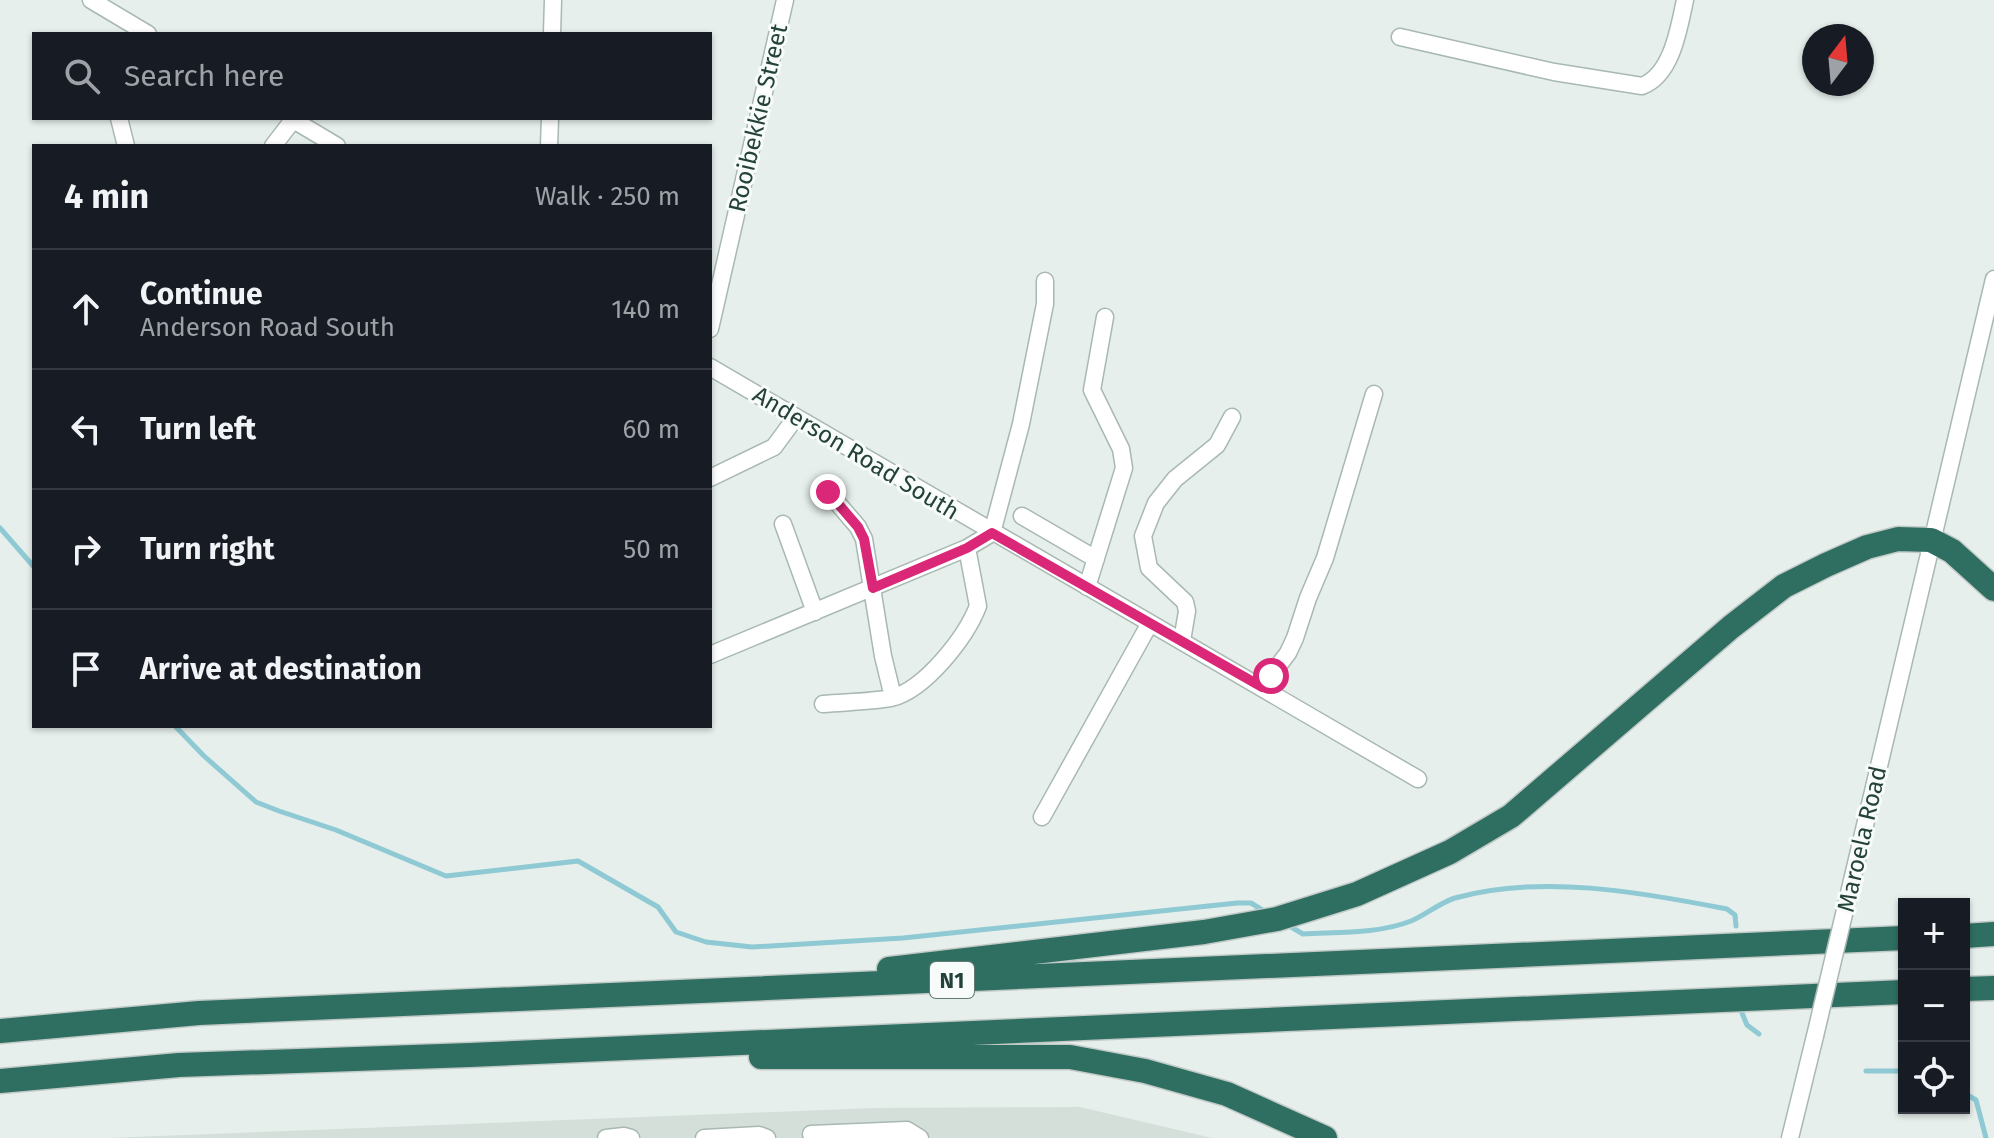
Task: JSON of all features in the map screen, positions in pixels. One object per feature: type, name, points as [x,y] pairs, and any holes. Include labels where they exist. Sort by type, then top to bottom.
[{"type":"highway","points":[[688,992],[1204,932],[1277,919],[1357,894],[1450,852],[1511,816],[1731,627],[1784,586],[1867,547],[1898,539],[1931,540],[1952,551],[1994,589]]},
{"type":"highway","points":[[1970,936],[1994,934]]},
{"type":"highway","name":"N1","points":[[0,1031],[199,1013],[1898,938]]},
{"type":"highway","points":[[1970,989],[1994,988]]},
{"type":"highway","name":"N1","points":[[0,1081],[179,1065],[1898,992]]},
{"type":"highway","points":[[470,1055],[1070,1057],[1145,1071],[1227,1094],[1325,1138]]},
{"type":"street","points":[[91,0],[145,32]]},
{"type":"street","points":[[552,32],[553,0]]},
{"type":"street","name":"Rooibekkie Street","points":[[712,320],[785,0]]},
{"type":"street","points":[[1400,37],[1554,72],[1642,86],[1660,75],[1677,35],[1685,0]]},
{"type":"street","points":[[120,120],[126,144]]},
{"type":"street","points":[[274,144],[290,120]]},
{"type":"street","points":[[293,120],[334,144]]},
{"type":"street","points":[[549,144],[550,120]]},
{"type":"street","name":"Maroela Road","points":[[1790,1138],[1994,279]]},
{"type":"street","points":[[712,654],[967,548],[992,533],[1021,424],[1045,304],[1045,281]]},
{"type":"street","points":[[1087,587],[1124,468],[1121,449],[1092,390],[1105,317]]},
{"type":"street","name":"Anderson Road South","points":[[712,368],[1418,779]]},
{"type":"street","points":[[1262,687],[1288,653],[1295,638],[1325,558],[1374,394]]},
{"type":"street","points":[[712,477],[774,447],[796,417]]},
{"type":"street","points":[[1182,641],[1187,611],[1185,602],[1149,568],[1143,536],[1156,503],[1175,479],[1217,445],[1232,417]]},
{"type":"street","points":[[828,492],[858,527],[864,539],[883,656],[893,697]]},
{"type":"street","points":[[1022,516],[1096,559]]},
{"type":"street","points":[[783,524],[815,612]]},
{"type":"street","points":[[823,704],[893,697],[916,686],[929,675],[977,611],[979,601],[967,548]]},
{"type":"street","points":[[1042,817],[1150,623]]},
{"type":"street","points":[[811,1134],[907,1130],[920,1138]]},
{"type":"street","points":[[704,1138],[759,1135],[767,1138]]},
{"type":"street","points":[[606,1138],[631,1138]]},
{"type":"shaded area","points":[[1080,1107],[1212,1138],[107,1138],[874,1108]]},
{"type":"waterway","points":[[0,528],[32,565]]},
{"type":"waterway","points":[[177,728],[256,802],[336,830],[446,876],[578,861],[658,907],[676,932],[706,942],[752,947],[903,938],[1237,903],[1251,903],[1264,911]]},
{"type":"waterway","points":[[1291,927],[1303,934],[1385,928],[1411,921],[1455,898],[1488,891],[1556,886],[1625,892],[1727,909],[1735,915],[1736,926]]},
{"type":"waterway","points":[[1742,1013],[1747,1025],[1759,1034]]},
{"type":"waterway","points":[[1866,1071],[1898,1071]]},
{"type":"waterway","points":[[1970,1096],[1976,1100],[1986,1138]]},
{"type":"route","points":[[828,492],[858,527],[864,539],[873,588],[967,548],[992,533],[1262,687],[1271,676]]}]
